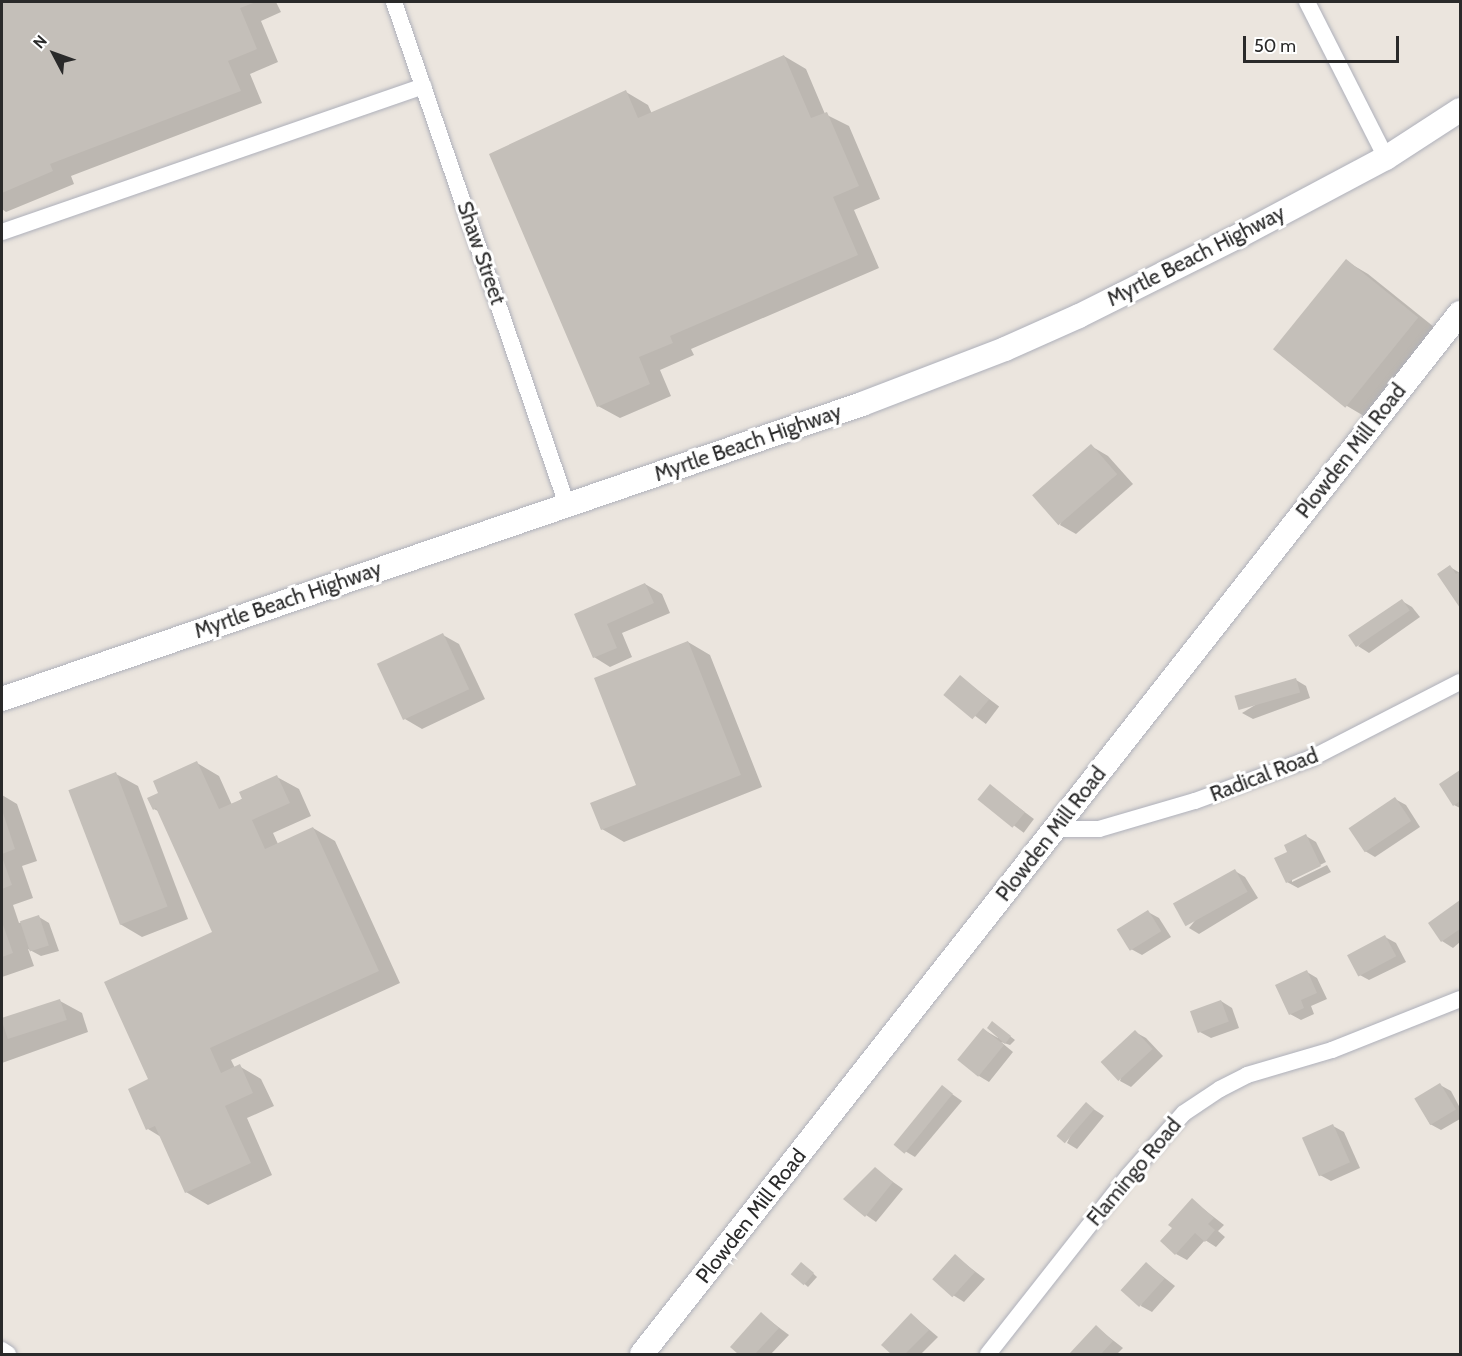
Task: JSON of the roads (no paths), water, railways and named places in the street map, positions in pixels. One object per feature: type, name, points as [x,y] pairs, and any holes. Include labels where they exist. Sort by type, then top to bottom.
[{"type":"main road","name":"Myrtle Beach Highway","points":[[2,699],[862,404],[1005,349],[1079,316],[1386,158],[1461,110]]},
{"type":"main road","name":"Plowden Mill Road","points":[[642,1354],[1461,313]]},
{"type":"street","name":"Shaw Street","points":[[394,2],[567,505]]},
{"type":"street","points":[[1307,2],[1386,158]]},
{"type":"street","points":[[2,232],[423,86]]},
{"type":"street","name":"Radical Road","points":[[1055,829],[1099,829],[1195,801],[1312,758],[1461,682]]},
{"type":"street","name":"Flamingo Road","points":[[988,1354],[1128,1176],[1184,1113],[1246,1075],[1332,1050],[1461,999]]},
{"type":"street","points":[[2,1350],[8,1354]]}]
